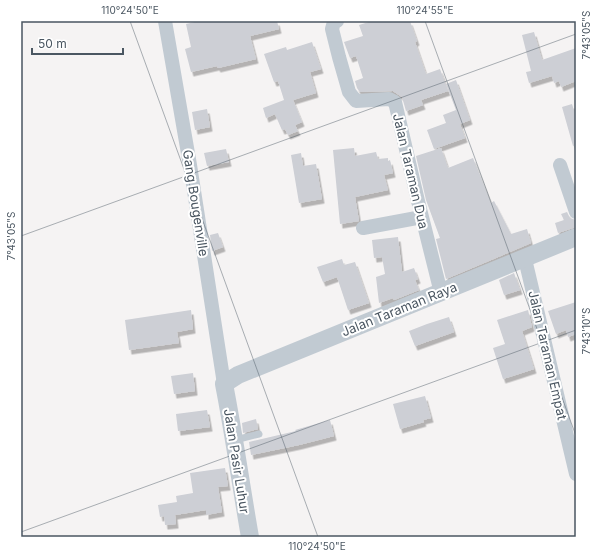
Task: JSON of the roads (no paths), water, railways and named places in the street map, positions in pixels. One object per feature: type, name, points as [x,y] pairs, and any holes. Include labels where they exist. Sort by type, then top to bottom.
[{"type":"street","name":"Gang Bougenville","points":[[165,21],[190,165],[224,384]]},
{"type":"street","name":"Jalan Taraman Dua","points":[[337,21],[334,22],[332,29],[349,92],[352,97],[356,101],[389,99],[395,102],[441,293]]},
{"type":"street","points":[[560,165],[576,212]]},
{"type":"street","points":[[363,228],[422,217]]},
{"type":"street","name":"Jalan Taraman Raya","points":[[224,384],[238,375],[576,237]]},
{"type":"street","name":"Jalan Taraman Empat","points":[[525,258],[576,474]]},
{"type":"street","name":"Jalan Pasir Luhur","points":[[224,384],[235,440],[240,484],[250,537]]},
{"type":"lane","points":[[235,440],[259,434]]}]
